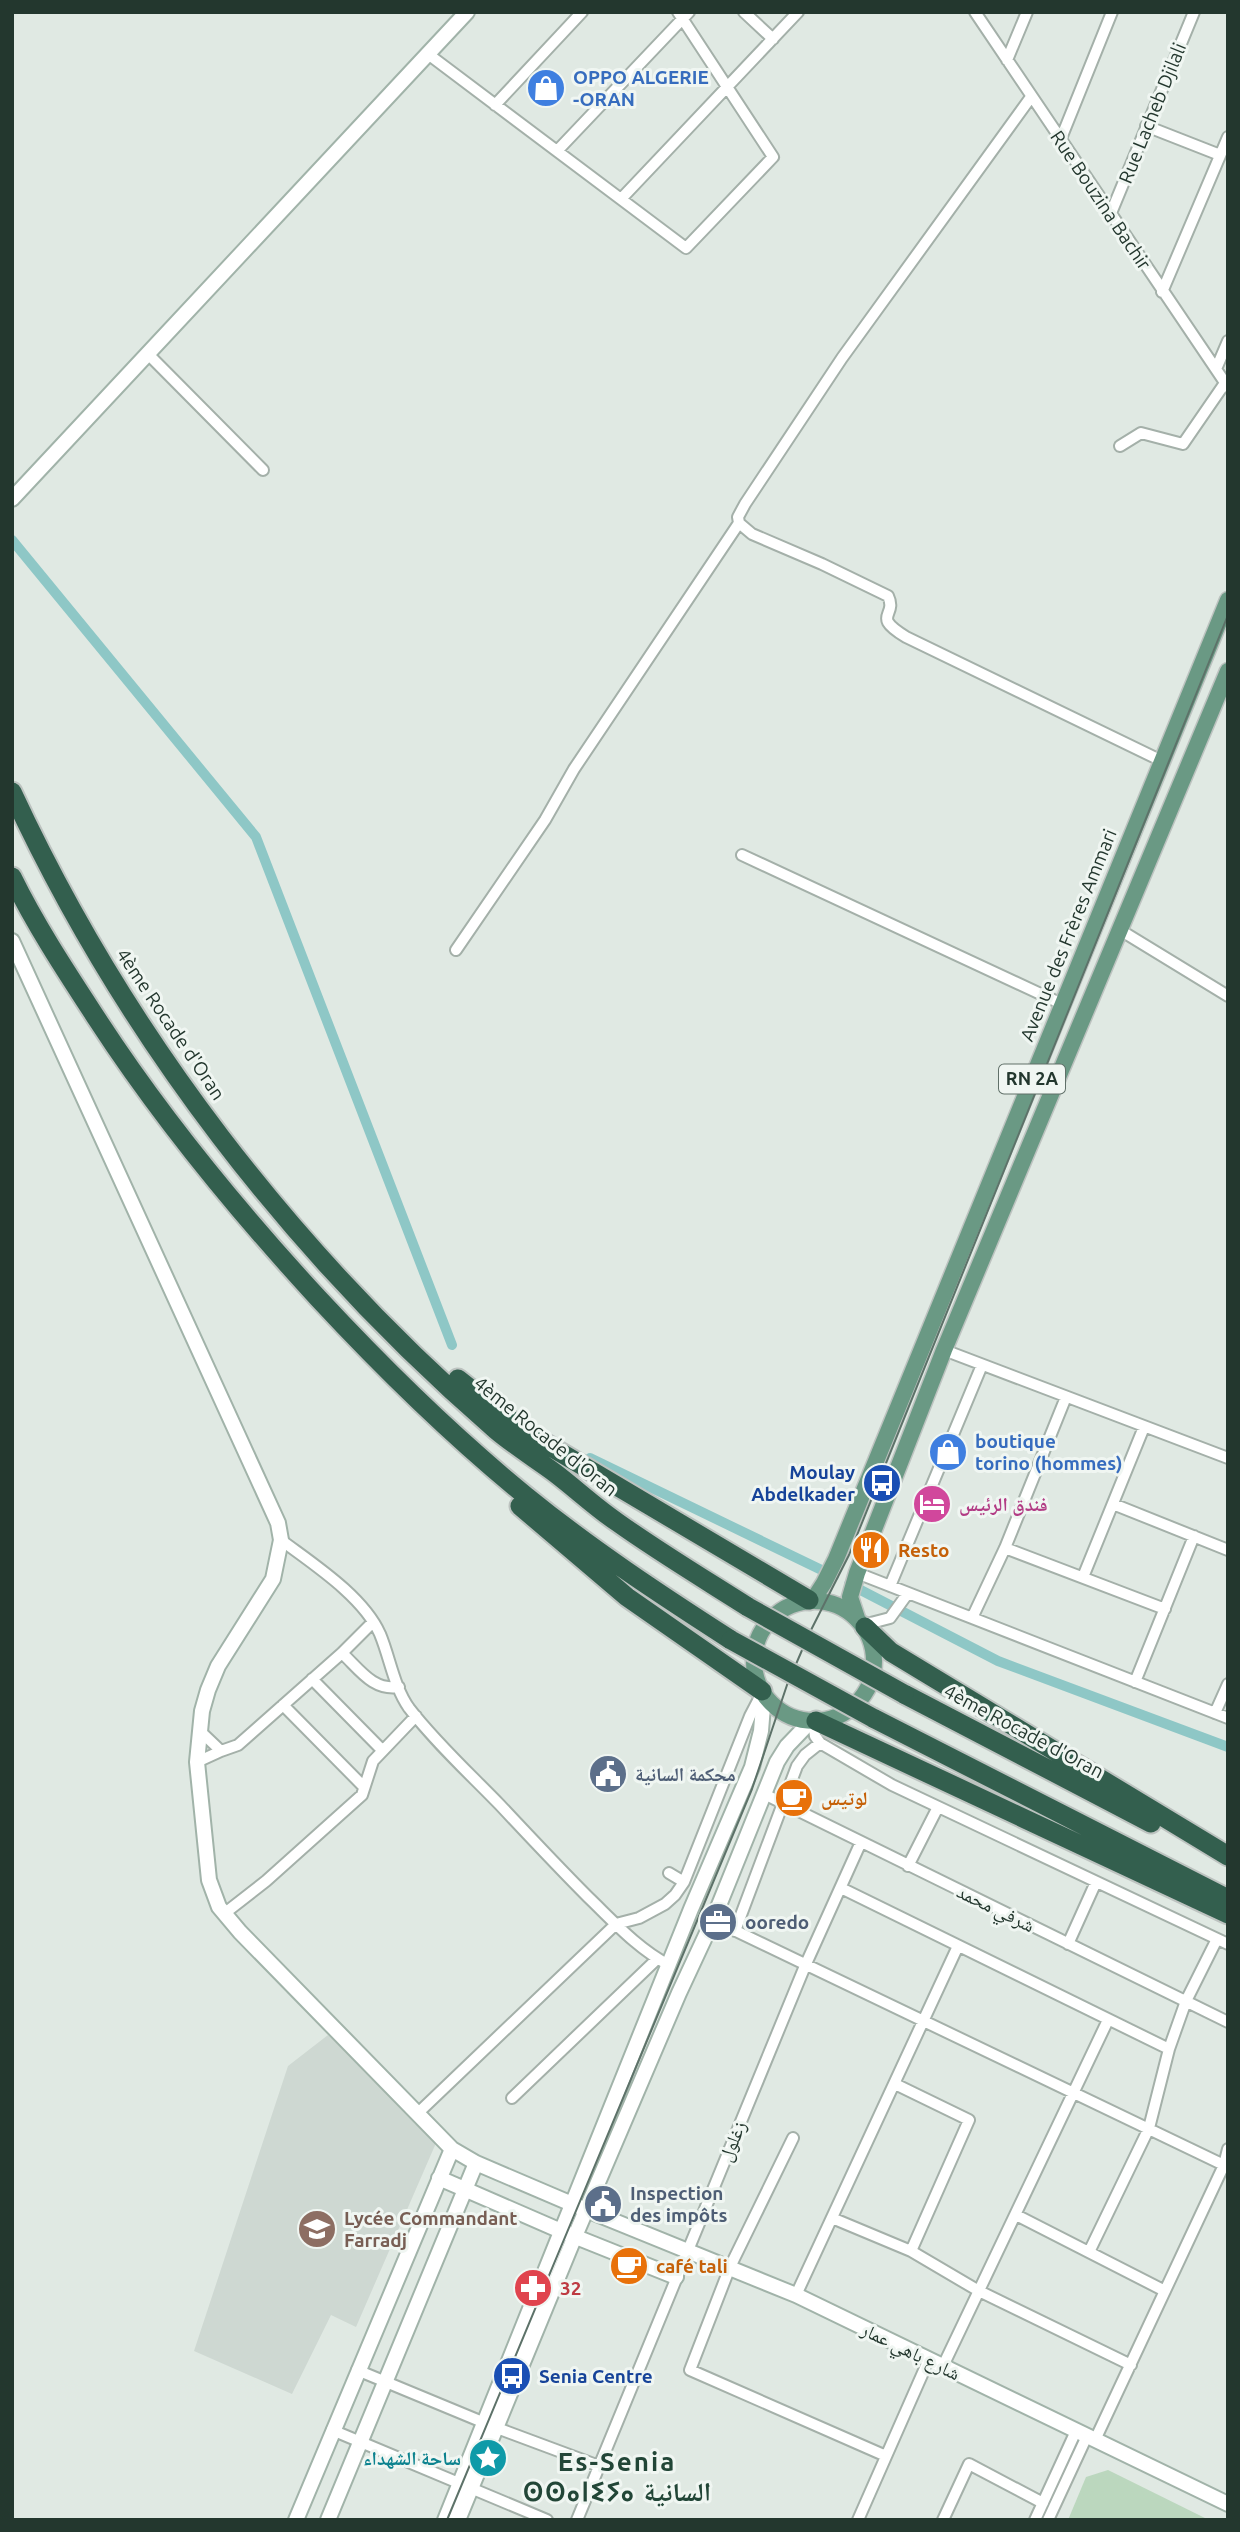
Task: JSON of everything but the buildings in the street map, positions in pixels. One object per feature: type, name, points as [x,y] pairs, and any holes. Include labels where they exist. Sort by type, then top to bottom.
[{"type":"highway","name":"4ème Rocade d'Oran","points":[[12,792],[88,939],[143,1027],[225,1144],[344,1283],[430,1370],[498,1432],[615,1521],[748,1607],[904,1694],[1228,1858]]},
{"type":"highway","points":[[12,877],[80,992],[166,1118],[199,1163],[285,1262],[488,1478],[628,1597],[763,1692]]},
{"type":"highway","points":[[344,1283],[506,1418],[588,1470],[811,1600]]},
{"type":"highway","points":[[377,1361],[453,1434],[529,1498],[617,1564],[732,1640],[873,1717],[1228,1899]]},
{"type":"highway","points":[[862,1624],[891,1652],[1228,1858]]},
{"type":"highway","points":[[813,1721],[1228,1914]]},
{"type":"main road","points":[[12,499],[467,12]]},
{"type":"main road","name":"Avenue des Frères Ammari","points":[[811,1600],[824,1583],[836,1559],[1228,600]]},
{"type":"main road","name":"RN 2A","points":[[862,1624],[852,1605],[851,1590],[857,1573],[944,1350],[1228,671]]},
{"type":"main road","points":[[12,941],[278,1523],[281,1540]]},
{"type":"main road","name":"شارع باهي عمار","points":[[281,1540],[273,1579],[218,1666],[208,1690],[197,1762],[209,1880],[219,1907],[240,1933],[452,2149],[476,2163],[572,2204],[796,2295],[1228,2504]]},
{"type":"main road","points":[[811,1600],[832,1603],[862,1624],[874,1654],[874,1668],[868,1688],[855,1706],[843,1714],[813,1721],[784,1713],[763,1692],[755,1675],[754,1657],[757,1640],[765,1625],[777,1612],[792,1604],[811,1600]]},
{"type":"main road","points":[[458,2520],[466,2485],[568,2234],[572,2204],[663,1962],[752,1768],[761,1731],[763,1692]]},
{"type":"main road","points":[[568,2234],[588,2209],[679,1993],[713,1920],[782,1752],[813,1721]]},
{"type":"main road","points":[[296,2520],[452,2149]]},
{"type":"main road","points":[[328,2520],[476,2163]]},
{"type":"main road","points":[[439,2178],[676,2277]]},
{"type":"main road","points":[[445,2520],[466,2485]]},
{"type":"street","points":[[495,105],[582,12]]},
{"type":"street","points":[[744,12],[773,39]]},
{"type":"street","points":[[621,200],[798,12]]},
{"type":"street","name":"Rue Bouzina Bachir","points":[[975,12],[1226,385]]},
{"type":"street","points":[[1007,61],[1027,12]]},
{"type":"street","points":[[1060,141],[1112,12]]},
{"type":"street","name":"Rue Lacheb Djilali","points":[[1111,213],[1194,12]]},
{"type":"street","points":[[428,54],[621,200],[686,248],[773,157],[683,15],[557,151]]},
{"type":"street","points":[[1031,97],[842,358],[745,504],[738,517],[739,523],[752,534],[888,596],[890,604],[887,623],[906,637],[1162,761]]},
{"type":"street","points":[[1146,126],[1220,155]]},
{"type":"street","points":[[1162,292],[1228,137]]},
{"type":"street","points":[[1216,369],[1228,341]]},
{"type":"street","points":[[148,354],[263,470]]},
{"type":"street","points":[[1120,446],[1141,433],[1183,443],[1226,385]]},
{"type":"street","points":[[456,950],[545,820],[574,769],[739,523]]},
{"type":"street","points":[[742,855],[1062,1004]]},
{"type":"street","points":[[1120,930],[1228,996]]},
{"type":"street","points":[[944,1350],[1228,1458]]},
{"type":"street","points":[[890,1586],[982,1364]]},
{"type":"street","points":[[972,1618],[1005,1548],[1066,1396]]},
{"type":"street","points":[[1083,1577],[1144,1427]]},
{"type":"street","points":[[1113,1504],[1228,1550]]},
{"type":"street","points":[[1135,1682],[1194,1536]]},
{"type":"street","points":[[281,1540],[335,1581],[362,1608],[379,1632],[407,1706],[416,1716],[535,1843],[616,1924],[663,1962],[512,2098]]},
{"type":"street","points":[[1005,1548],[1165,1609]]},
{"type":"street","points":[[857,1573],[1228,1718]]},
{"type":"street","points":[[862,1624],[884,1621],[898,1609],[908,1593]]},
{"type":"street","points":[[197,1762],[238,1745],[372,1623]]},
{"type":"street","points":[[342,1653],[377,1686],[387,1689],[399,1687]]},
{"type":"street","points":[[313,1679],[382,1750]]},
{"type":"street","points":[[1215,1713],[1228,1684]]},
{"type":"street","points":[[418,2113],[616,1924],[639,1918],[665,1904],[675,1895],[684,1882],[746,1725],[763,1692]]},
{"type":"street","points":[[283,1705],[364,1787]]},
{"type":"street","points":[[225,1913],[266,1881],[362,1795],[373,1761],[416,1716]]},
{"type":"street","points":[[813,1721],[815,1736],[820,1743],[892,1785],[1222,1942],[1186,2001],[1169,2049],[1149,2128],[1089,2252]]},
{"type":"street","points":[[200,1731],[220,1751]]},
{"type":"street","points":[[735,1931],[799,1761],[820,1743]]},
{"type":"street","name":"شرفي محمد","points":[[764,1794],[1228,2022]]},
{"type":"street","points":[[908,1866],[938,1807]]},
{"type":"street","name":"زغلول","points":[[577,2520],[687,2249],[861,1842]]},
{"type":"street","points":[[669,1873],[684,1882]]},
{"type":"street","points":[[1068,1944],[1096,1882]]},
{"type":"street","points":[[841,1888],[1169,2049]]},
{"type":"street","points":[[713,1920],[1226,2166]]},
{"type":"street","points":[[796,2295],[958,1946]]},
{"type":"street","points":[[858,2520],[886,2456],[936,2363],[979,2291],[1108,2020]]},
{"type":"street","points":[[895,2084],[969,2120],[911,2251]]},
{"type":"street","points":[[793,2138],[730,2267],[690,2370],[886,2456]]},
{"type":"street","points":[[1035,2520],[1043,2502],[1131,2365],[1226,2166],[1228,2149]]},
{"type":"street","points":[[1016,2215],[1165,2291]]},
{"type":"street","points":[[832,2218],[911,2251],[979,2291],[1131,2365]]},
{"type":"street","points":[[357,2370],[599,2466]]},
{"type":"street","points":[[332,2430],[547,2520]]},
{"type":"street","points":[[1048,2520],[1086,2436]]},
{"type":"street","points":[[943,2520],[969,2464],[1043,2502]]},
{"type":"shaded area","name":"Lycée Commandant Farradj","points":[[328,2035],[436,2143],[356,2327],[331,2315],[292,2394],[194,2351],[288,2066]]},
{"type":"green space","points":[[1108,2470],[1209,2520],[1068,2520],[1086,2477]]},
{"type":"waterway","points":[[12,540],[256,837],[452,1345]]},
{"type":"waterway","points":[[590,1458],[834,1576]]},
{"type":"waterway","points":[[849,1584],[998,1661],[1228,1747]]},
{"type":"tram line","points":[[447,2520],[752,1789],[787,1685],[849,1555],[1228,615]]},
{"type":"place","name":"OPPO ALGERIE -ORAN","points":[[546,88]]},
{"type":"place","name":"boutique torino (hommes)","points":[[948,1452]]},
{"type":"place","name":"Moulay Abdelkader","points":[[882,1483]]},
{"type":"place","name":"فندق الرئيس","points":[[932,1504]]},
{"type":"place","name":"Resto","points":[[871,1550]]},
{"type":"place","name":"محكمة السانية","points":[[608,1774]]},
{"type":"place","name":"لوتيس","points":[[794,1798]]},
{"type":"place","name":"ooredo","points":[[718,1922]]},
{"type":"place","name":"Inspection des impôts","points":[[603,2204]]},
{"type":"place","name":"Lycée Commandant Farradj","points":[[317,2229]]},
{"type":"place","name":"café tali","points":[[629,2266]]},
{"type":"place","name":"32","points":[[533,2288]]},
{"type":"place","name":"Senia Centre","points":[[512,2376]]},
{"type":"place","name":"ساحة الشهداء","points":[[488,2458]]},
{"type":"district","name":"Es-Senia ⵙⵙⴰⵏⵉⵢⴰ السانية","points":[[617,2477]]}]
